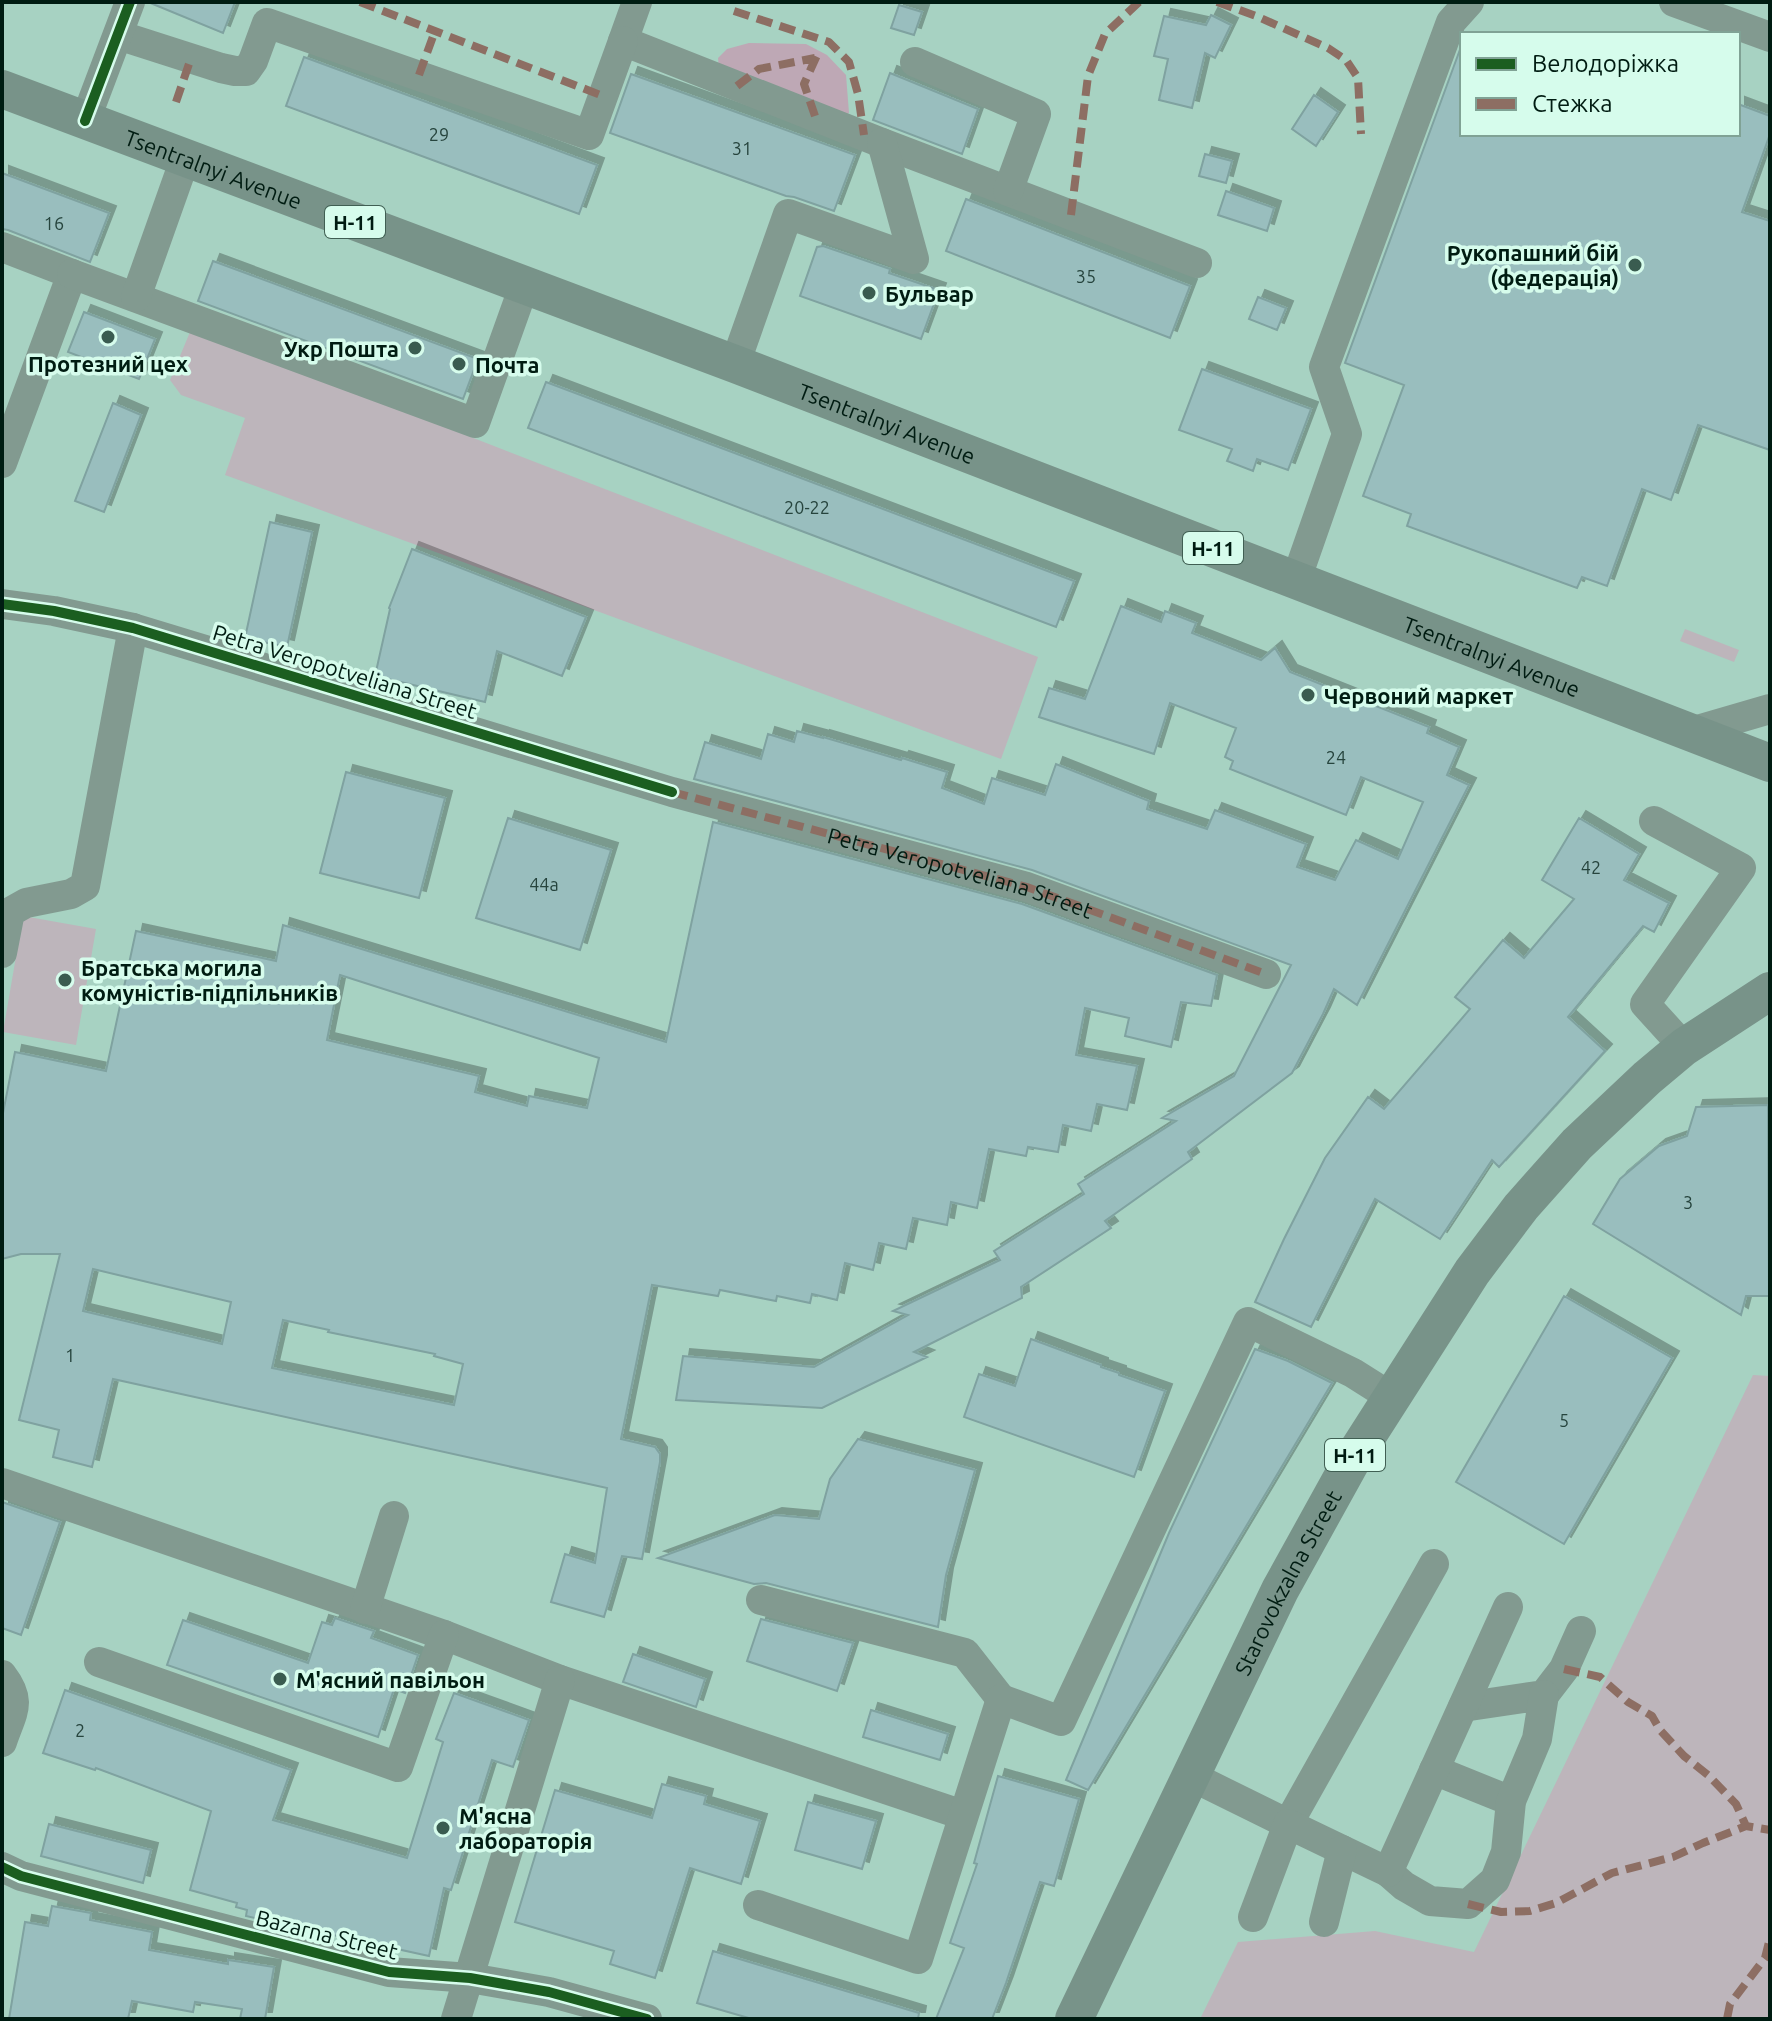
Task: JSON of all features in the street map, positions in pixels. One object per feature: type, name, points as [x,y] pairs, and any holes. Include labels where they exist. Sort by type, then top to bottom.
[{"type":"main road","name":"Tsentralnyi Avenue","points":[[2,89],[735,364],[1770,763]]},
{"type":"main road","name":"Starovokzalna Street","points":[[1074,2019],[1280,1590],[1353,1458],[1472,1272],[1521,1207],[1577,1144],[1684,1047],[1770,991]]},
{"type":"street","points":[[85,121],[130,2]]},
{"type":"street","points":[[118,35],[221,68],[246,71],[253,61],[271,12],[589,135],[637,2]]},
{"type":"street","points":[[1296,580],[1347,434],[1324,367],[1451,22],[1469,2]]},
{"type":"street","points":[[1674,2],[1770,37]]},
{"type":"street","points":[[623,41],[1197,263]]},
{"type":"street","points":[[915,62],[1036,114],[1008,191]]},
{"type":"street","points":[[735,364],[788,214],[914,259],[882,143]]},
{"type":"street","points":[[136,297],[185,159]]},
{"type":"street","points":[[2,247],[475,423],[524,286]]},
{"type":"street","points":[[2,463],[72,274]]},
{"type":"street","name":"Petra Veropotveliana Street","points":[[2,604],[54,611],[133,628],[672,792],[1027,887],[1266,974]]},
{"type":"street","points":[[2,953],[10,912],[26,903],[71,894],[85,886],[133,628]]},
{"type":"street","points":[[1691,732],[1770,709]]},
{"type":"street","points":[[1654,821],[1741,868],[1645,1004],[1684,1047]]},
{"type":"street","points":[[761,1600],[965,1653],[1001,1699],[1061,1721],[1248,1322],[1353,1373],[1391,1397]]},
{"type":"street","points":[[2,1483],[444,1635],[560,1680],[963,1815]]},
{"type":"street","points":[[365,1609],[394,1516]]},
{"type":"street","points":[[1253,1917],[1288,1824],[1434,1564]]},
{"type":"street","points":[[1388,1872],[1508,1607]]},
{"type":"street","points":[[1191,1776],[1388,1872],[1404,1886],[1430,1901],[1468,1904],[1495,1880],[1506,1852],[1511,1801],[1537,1739],[1544,1695],[1564,1669],[1581,1631]]},
{"type":"street","points":[[99,1662],[398,1767],[444,1635]]},
{"type":"street","points":[[2,1675],[13,1689],[15,1702],[2,1742]]},
{"type":"street","points":[[456,2019],[560,1680]]},
{"type":"street","points":[[1463,1707],[1544,1695]]},
{"type":"street","points":[[758,1905],[918,1959],[1001,1699]]},
{"type":"street","points":[[1434,1770],[1511,1801]]},
{"type":"street","points":[[1324,1922],[1342,1850]]},
{"type":"street","name":"Bazarna Street","points":[[2,1867],[21,1876],[389,1972],[470,1978],[545,2006],[647,2019]]},
{"type":"shaded area","points":[[749,43],[806,44],[827,55],[846,75],[849,113],[840,120],[719,68],[718,58],[727,49]]},
{"type":"shaded area","points":[[190,332],[458,432],[1038,657],[1001,759],[225,475],[245,418],[181,395],[170,380]]},
{"type":"shaded area","points":[[1685,629],[1739,650],[1734,662],[1680,641]]},
{"type":"shaded area","points":[[23,916],[96,929],[76,1045],[3,1032]]},
{"type":"shaded area","points":[[1753,1375],[1770,1376],[1770,2019],[1200,2019],[1238,1942],[1375,1931],[1474,1952]]},
{"type":"building","points":[[148,2],[235,2],[223,33]]},
{"type":"building","points":[[899,5],[922,12],[914,35],[891,28]]},
{"type":"building","points":[[1211,15],[1231,25],[1215,58],[1205,53],[1192,108],[1159,100],[1168,59],[1154,56],[1164,16],[1206,25]]},
{"type":"building","points":[[1460,49],[1460,136],[1740,136],[1740,105],[1770,116],[1770,134],[1742,212],[1770,221],[1770,450],[1698,425],[1671,500],[1642,489],[1607,586],[1582,577],[1577,588],[1407,526],[1411,514],[1363,496],[1404,385],[1345,363]]},
{"type":"building","points":[[304,57],[597,165],[579,214],[286,106]]},
{"type":"building","points":[[890,73],[978,109],[962,154],[873,120]]},
{"type":"building","points":[[631,74],[855,155],[834,211],[610,133]]},
{"type":"building","points":[[1314,95],[1338,112],[1316,146],[1292,129]]},
{"type":"building","points":[[1205,154],[1232,161],[1226,183],[1199,176]]},
{"type":"building","points":[[2,173],[109,213],[90,262],[2,229]]},
{"type":"building","points":[[1226,191],[1274,208],[1267,231],[1218,215]]},
{"type":"building","points":[[966,199],[1190,286],[1170,338],[946,251]]},
{"type":"building","name":"Бульвар","points":[[823,246],[939,290],[921,339],[800,296],[817,247]]},
{"type":"building","points":[[213,261],[478,359],[463,399],[198,301]]},
{"type":"building","points":[[1258,297],[1286,308],[1277,330],[1249,319]]},
{"type":"building","points":[[84,312],[155,339],[139,379],[68,352]]},
{"type":"building","points":[[1202,369],[1311,409],[1288,470],[1257,459],[1253,471],[1227,461],[1232,449],[1179,430]]},
{"type":"building","points":[[546,382],[1074,581],[1056,627],[528,428]]},
{"type":"building","points":[[113,403],[141,415],[104,512],[75,501]]},
{"type":"building","points":[[270,522],[312,532],[287,647],[245,638]]},
{"type":"building","points":[[412,549],[586,617],[562,676],[497,651],[485,702],[375,676],[389,608]]},
{"type":"building","points":[[1121,606],[1161,622],[1165,611],[1196,623],[1192,633],[1261,660],[1275,648],[1290,672],[1429,727],[1427,733],[1459,747],[1447,775],[1469,785],[1357,1005],[1334,989],[1292,1073],[1188,1152],[1192,1159],[1105,1221],[1111,1228],[1021,1287],[1022,1298],[914,1352],[927,1357],[822,1408],[676,1400],[683,1356],[814,1367],[908,1315],[893,1311],[1000,1260],[994,1251],[1084,1194],[1078,1184],[1176,1121],[1162,1118],[1234,1076],[1291,965],[1032,870],[694,779],[705,742],[761,759],[768,734],[794,742],[797,731],[947,772],[942,788],[984,804],[992,778],[1045,795],[1056,764],[1149,801],[1147,809],[1207,829],[1215,810],[1306,844],[1297,867],[1335,880],[1356,840],[1398,859],[1423,802],[1361,777],[1346,815],[1230,769],[1233,761],[1225,757],[1236,728],[1170,703],[1154,754],[1039,717],[1049,688],[1085,699]]},
{"type":"building","points":[[346,772],[445,798],[419,898],[320,873]]},
{"type":"building","points":[[508,818],[611,850],[580,950],[476,918]]},
{"type":"building","points":[[1579,818],[1639,854],[1624,880],[1669,903],[1654,932],[1643,926],[1568,1017],[1605,1051],[1499,1167],[1492,1160],[1440,1239],[1375,1199],[1311,1327],[1255,1302],[1325,1158],[1368,1097],[1384,1109],[1470,1009],[1455,997],[1503,940],[1524,958],[1574,899],[1542,880]]},
{"type":"building","points":[[713,822],[1022,904],[1217,975],[1211,1006],[1181,1002],[1171,1047],[1125,1036],[1129,1018],[1085,1008],[1076,1055],[1137,1066],[1127,1110],[1097,1104],[1091,1131],[1063,1125],[1058,1152],[1028,1147],[1026,1156],[989,1149],[977,1208],[951,1202],[947,1225],[913,1218],[906,1249],[879,1243],[873,1270],[845,1263],[837,1300],[812,1294],[810,1303],[777,1296],[776,1301],[720,1290],[718,1296],[652,1285],[621,1439],[655,1447],[660,1454],[660,1462],[642,1559],[622,1556],[604,1617],[551,1602],[565,1554],[595,1563],[607,1488],[113,1379],[92,1467],[53,1457],[59,1430],[19,1420],[60,1254],[21,1254],[2,1259],[2,1118],[15,1052],[106,1071],[136,931],[276,961],[283,925],[666,1042]],"holes":[[[340,975],[599,1058],[587,1108],[529,1096],[527,1106],[475,1092],[479,1076],[327,1040]],[[93,1269],[231,1302],[222,1344],[83,1311]],[[283,1320],[435,1354],[463,1364],[454,1405],[272,1368]]]},
{"type":"building","points":[[1768,1105],[1769,1296],[1746,1296],[1741,1315],[1593,1224],[1620,1179],[1659,1146],[1687,1136],[1696,1107]]},
{"type":"building","points":[[1564,1296],[1672,1358],[1564,1544],[1456,1482]]},
{"type":"building","points":[[1031,1339],[1165,1391],[1134,1477],[964,1417],[979,1374],[1015,1386]]},
{"type":"building","points":[[1255,1349],[1332,1383],[1088,1790],[1066,1780],[1169,1533]]},
{"type":"building","points":[[858,1439],[975,1470],[946,1575],[938,1627],[658,1558],[775,1515],[819,1519],[830,1479]]},
{"type":"building","points":[[2,1502],[60,1522],[21,1635],[2,1628]]},
{"type":"building","name":"М'ясний павільон","points":[[335,1618],[374,1631],[371,1638],[418,1655],[405,1693],[394,1689],[378,1737],[167,1665],[183,1620],[308,1663],[322,1622],[332,1625]]},
{"type":"building","points":[[761,1619],[853,1643],[837,1691],[747,1661]]},
{"type":"building","points":[[633,1654],[705,1679],[696,1707],[623,1682]]},
{"type":"building","points":[[65,1690],[291,1770],[273,1820],[407,1858],[443,1742],[436,1739],[454,1693],[529,1720],[513,1767],[492,1760],[451,1890],[444,1888],[429,1956],[246,1916],[247,1910],[236,1907],[237,1903],[190,1890],[211,1811],[96,1768],[43,1753]]},
{"type":"building","points":[[871,1710],[948,1734],[940,1760],[863,1737]]},
{"type":"building","points":[[998,1776],[1079,1799],[1054,1886],[1040,1882],[992,2019],[936,2019],[964,1948],[950,1943],[977,1864],[974,1863]]},
{"type":"building","points":[[662,1784],[706,1796],[704,1804],[760,1821],[741,1884],[690,1868],[655,1978],[610,1964],[614,1951],[515,1922],[555,1790],[652,1818]]},
{"type":"building","points":[[808,1802],[876,1821],[862,1869],[795,1850]]},
{"type":"building","points":[[49,1824],[151,1850],[143,1883],[41,1856]]},
{"type":"building","points":[[52,1906],[91,1913],[90,1920],[152,1932],[149,1950],[228,1964],[228,1960],[274,1967],[265,2019],[240,2019],[242,2009],[195,2002],[193,2012],[132,2001],[128,2019],[9,2019],[25,1922],[48,1926]]},
{"type":"building","points":[[713,1951],[919,2013],[918,2019],[752,2019],[697,2003]]},
{"type":"marked path","points":[[360,2],[603,96]]},
{"type":"marked path","points":[[1071,215],[1088,76],[1105,34],[1139,2]]},
{"type":"marked path","points":[[1217,2],[1328,48],[1346,60],[1358,78],[1361,134]]},
{"type":"marked path","points":[[734,11],[829,42],[849,62],[864,135]]},
{"type":"marked path","points":[[419,75],[435,31]]},
{"type":"marked path","points":[[815,116],[804,84],[818,53]]},
{"type":"marked path","points":[[176,102],[191,58]]},
{"type":"marked path","points":[[737,86],[759,69],[815,58]]},
{"type":"marked path","points":[[672,792],[1027,887],[1266,974]]},
{"type":"marked path","points":[[1564,1669],[1600,1677],[1628,1702],[1652,1716],[1660,1730],[1684,1756],[1736,1804],[1746,1826],[1770,1830]]},
{"type":"marked path","points":[[1468,1904],[1501,1912],[1530,1911],[1556,1903],[1612,1873],[1673,1857],[1746,1826]]},
{"type":"marked path","points":[[1727,2019],[1730,2004],[1765,1958],[1770,1938]]},
{"type":"cycle path","points":[[85,121],[130,2]]},
{"type":"cycle path","points":[[2,604],[54,611],[133,628],[672,792]]},
{"type":"cycle path","points":[[2,1867],[21,1876],[389,1972],[470,1978],[549,1992],[647,2019]]},
{"type":"place","name":"Рукопашний бій (федерація)","points":[[1635,265]]},
{"type":"place","name":"Бульвар","points":[[869,293]]},
{"type":"place","name":"Протезний цех","points":[[108,337]]},
{"type":"place","name":"Укр Пошта","points":[[415,348]]},
{"type":"place","name":"Почта","points":[[459,364]]},
{"type":"place","name":"Червоний маркет","points":[[1308,695]]},
{"type":"place","name":"Братська могила комуністів-підпільників","points":[[65,980]]},
{"type":"place","name":"М'ясний павільон","points":[[280,1679]]},
{"type":"place","name":"М'ясна лабораторія","points":[[443,1828]]}]
